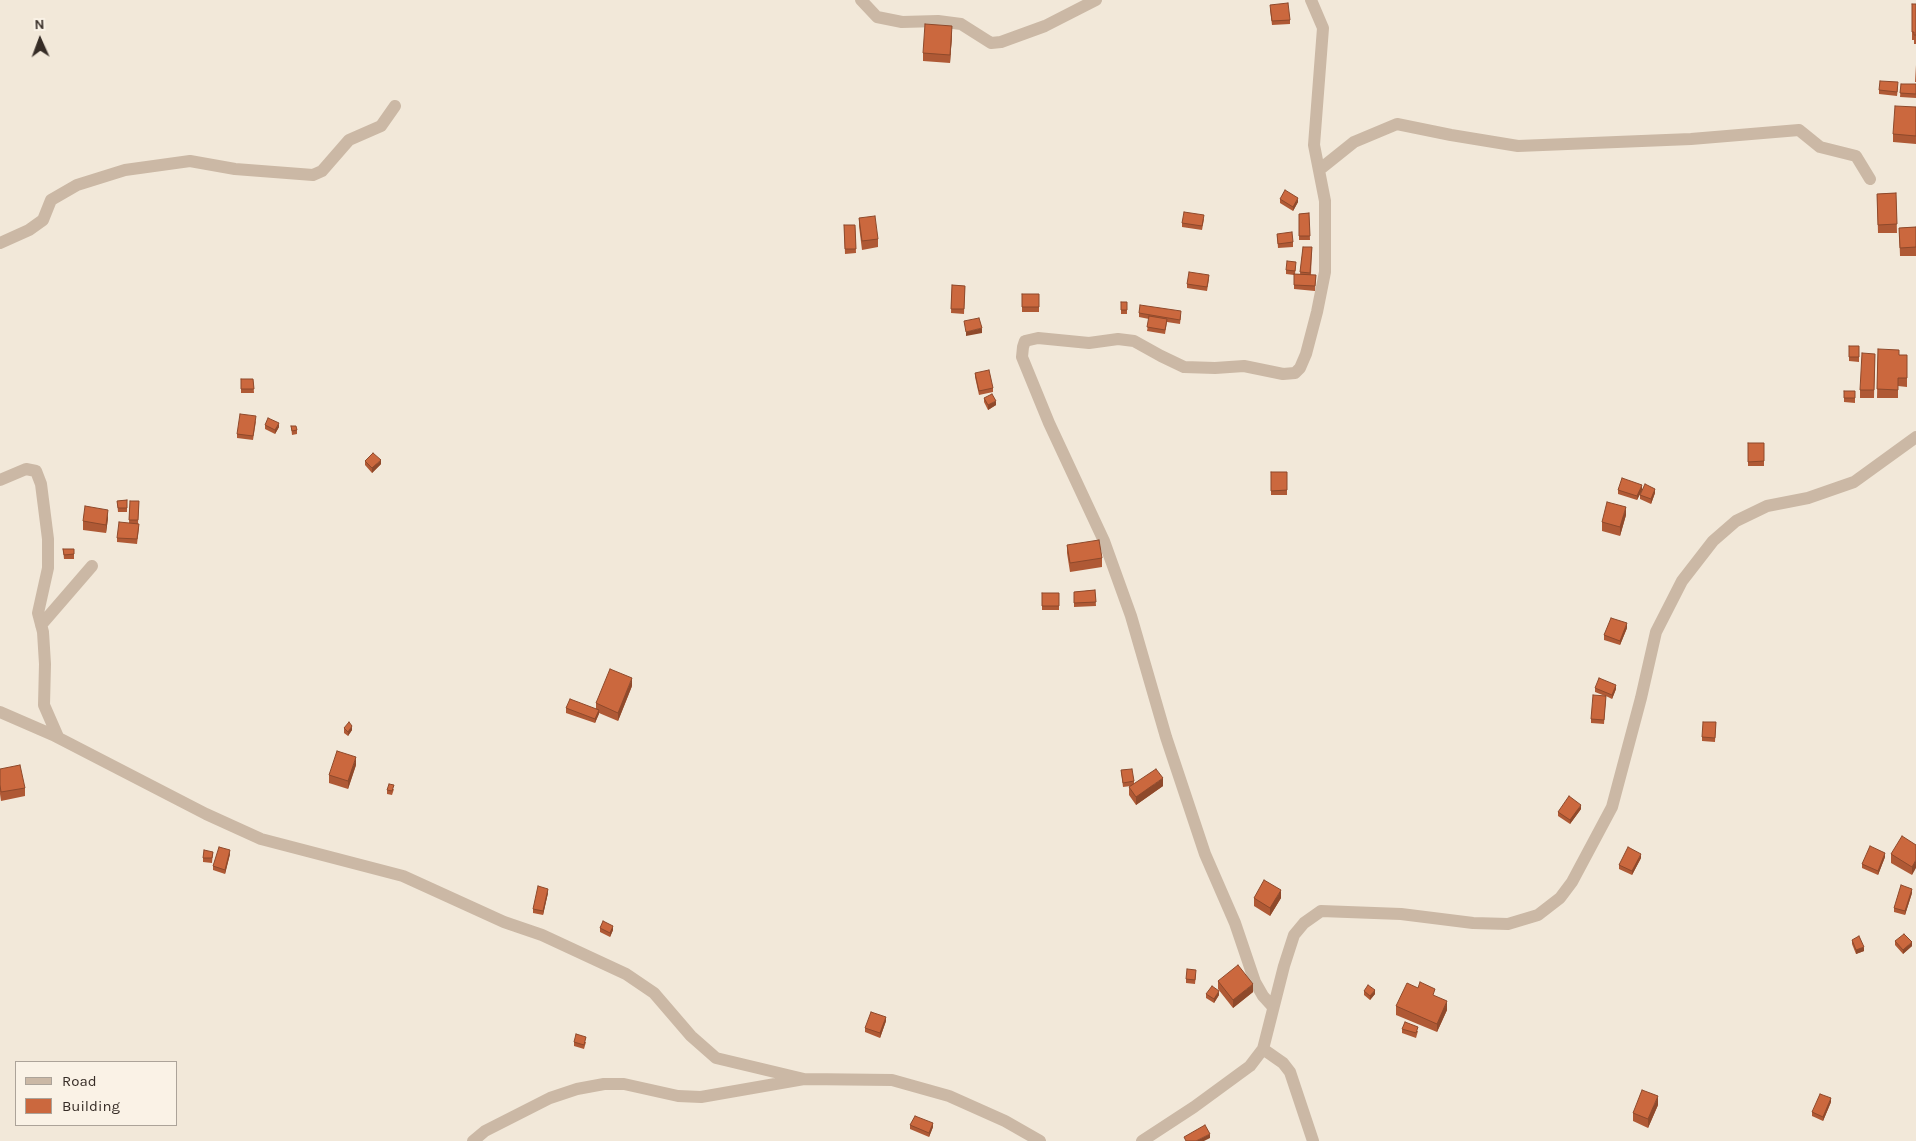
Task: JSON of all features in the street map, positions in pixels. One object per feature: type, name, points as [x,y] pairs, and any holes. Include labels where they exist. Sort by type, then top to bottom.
[{"type":"street","points":[[862,0],[877,17],[902,22],[961,24],[991,44],[1002,42],[1045,26],[1096,0]]},
{"type":"street","points":[[1272,1006],[1263,996],[1256,982],[1235,924],[1204,854],[1166,737],[1131,616],[1104,540],[1049,423],[1022,356],[1026,341],[1038,338],[1088,343],[1118,339],[1134,341],[1184,367],[1215,368],[1244,366],[1284,374],[1294,373],[1300,368],[1306,354],[1317,312],[1325,272],[1325,201],[1314,146],[1323,28],[1311,0]]},
{"type":"street","points":[[0,244],[29,230],[43,220],[51,200],[77,185],[125,170],[190,161],[235,168],[313,175],[322,172],[349,140],[381,126],[395,106]]},
{"type":"street","points":[[1319,170],[1354,142],[1397,124],[1518,146],[1690,139],[1799,130],[1820,147],[1856,156],[1870,179]]},
{"type":"street","points":[[1142,1141],[1194,1107],[1250,1066],[1263,1049],[1272,1006],[1294,935],[1304,923],[1321,911],[1401,914],[1473,924],[1508,924],[1538,915],[1560,898],[1572,882],[1612,807],[1641,698],[1656,632],[1682,582],[1713,541],[1736,521],[1767,506],[1808,498],[1854,482],[1916,437]]},
{"type":"street","points":[[0,480],[26,469],[36,471],[41,484],[48,539],[48,568],[38,613],[45,664],[44,704],[58,738]]},
{"type":"street","points":[[41,625],[92,566]]},
{"type":"street","points":[[0,712],[58,738],[206,814],[261,839],[403,876],[504,922],[542,934],[626,974],[654,993],[690,1036],[716,1058],[804,1079]]},
{"type":"street","points":[[1263,1049],[1283,1063],[1290,1072],[1313,1141]]},
{"type":"street","points":[[473,1141],[485,1131],[550,1098],[578,1089],[604,1084],[624,1084],[678,1096],[701,1097],[804,1079],[892,1080],[949,1096],[1005,1121],[1040,1141]]},
{"type":"building","points":[[1288,3],[1290,20],[1272,21],[1270,5]]},
{"type":"building","points":[[1912,4],[1916,4],[1916,35],[1912,32]]},
{"type":"building","points":[[925,24],[952,26],[950,55],[923,53]]},
{"type":"building","points":[[1880,81],[1898,82],[1897,92],[1879,90]]},
{"type":"building","points":[[1901,84],[1916,84],[1916,94],[1900,93]]},
{"type":"building","points":[[1895,106],[1916,107],[1916,136],[1893,134]]},
{"type":"building","points":[[1285,190],[1298,198],[1293,207],[1280,199]]},
{"type":"building","points":[[1896,193],[1897,224],[1878,225],[1877,194]]},
{"type":"building","points":[[1184,212],[1204,215],[1202,226],[1182,223]]},
{"type":"building","points":[[1309,213],[1310,236],[1299,236],[1299,214]]},
{"type":"building","points":[[875,216],[878,239],[862,241],[859,218]]},
{"type":"building","points":[[844,225],[855,225],[856,249],[845,249]]},
{"type":"building","points":[[1916,227],[1916,247],[1900,248],[1899,228]]},
{"type":"building","points":[[1292,232],[1293,242],[1278,244],[1277,234]]},
{"type":"building","points":[[1303,247],[1312,247],[1310,273],[1300,272]]},
{"type":"building","points":[[1287,261],[1296,262],[1295,271],[1286,270]]},
{"type":"building","points":[[1189,272],[1209,275],[1207,287],[1187,284]]},
{"type":"building","points":[[1294,274],[1316,275],[1315,286],[1294,285]]},
{"type":"building","points":[[952,285],[965,286],[964,309],[951,309]]},
{"type":"building","points":[[1022,294],[1039,294],[1039,307],[1022,307]]},
{"type":"building","points":[[1121,302],[1127,302],[1127,310],[1121,310]]},
{"type":"building","points":[[1140,305],[1181,311],[1180,320],[1139,313]]},
{"type":"building","points":[[1149,316],[1167,319],[1165,330],[1147,327]]},
{"type":"building","points":[[979,318],[982,328],[966,332],[964,321]]},
{"type":"building","points":[[1849,346],[1859,346],[1859,357],[1849,357]]},
{"type":"building","points":[[1878,349],[1899,350],[1899,355],[1907,355],[1907,378],[1898,378],[1898,390],[1877,389]]},
{"type":"building","points":[[1862,353],[1875,354],[1874,390],[1860,390]]},
{"type":"building","points":[[989,370],[993,388],[979,391],[975,373]]},
{"type":"building","points":[[241,379],[253,379],[254,389],[241,389]]},
{"type":"building","points":[[1844,391],[1855,391],[1855,398],[1844,398]]},
{"type":"building","points":[[992,394],[996,401],[988,405],[984,398]]},
{"type":"building","points":[[240,414],[256,416],[253,436],[237,434]]},
{"type":"building","points":[[268,418],[279,423],[275,430],[265,425]]},
{"type":"building","points":[[291,426],[296,426],[297,430],[292,431]]},
{"type":"building","points":[[1748,443],[1764,443],[1764,461],[1748,462]]},
{"type":"building","points":[[373,453],[381,460],[372,468],[365,461]]},
{"type":"building","points":[[1271,472],[1287,472],[1287,490],[1271,491]]},
{"type":"building","points":[[1622,478],[1642,485],[1637,496],[1618,490]]},
{"type":"building","points":[[1645,484],[1655,489],[1651,499],[1640,495]]},
{"type":"building","points":[[127,500],[127,508],[118,508],[117,501]]},
{"type":"building","points":[[130,501],[139,501],[138,520],[129,520]]},
{"type":"building","points":[[1607,502],[1626,507],[1620,527],[1602,522]]},
{"type":"building","points":[[85,506],[108,510],[106,525],[83,521]]},
{"type":"building","points":[[119,522],[139,524],[137,539],[117,538]]},
{"type":"building","points":[[1099,540],[1102,558],[1070,563],[1067,545]]},
{"type":"building","points":[[63,549],[74,549],[74,554],[64,555]]},
{"type":"building","points":[[1095,590],[1096,602],[1074,603],[1074,592]]},
{"type":"building","points":[[1042,593],[1059,593],[1059,606],[1042,606]]},
{"type":"building","points":[[1611,618],[1627,623],[1620,641],[1604,635]]},
{"type":"building","points":[[610,669],[632,678],[618,713],[596,703]]},
{"type":"building","points":[[1599,678],[1616,685],[1612,695],[1595,688]]},
{"type":"building","points":[[1593,695],[1606,696],[1604,720],[1591,719]]},
{"type":"building","points":[[570,699],[599,710],[595,719],[566,708]]},
{"type":"building","points":[[349,722],[352,726],[348,732],[344,728]]},
{"type":"building","points":[[1703,722],[1716,722],[1715,738],[1702,737]]},
{"type":"building","points":[[337,751],[356,757],[348,781],[329,775]]},
{"type":"building","points":[[20,765],[25,788],[1,792],[0,769]]},
{"type":"building","points":[[1132,769],[1134,781],[1123,783],[1121,770]]},
{"type":"building","points":[[1156,769],[1163,778],[1136,797],[1129,787]]},
{"type":"building","points":[[389,784],[394,785],[392,791],[387,790]]},
{"type":"building","points":[[1569,796],[1581,805],[1570,820],[1558,812]]},
{"type":"building","points":[[1902,836],[1916,845],[1916,860],[1912,867],[1891,854]]},
{"type":"building","points":[[1870,846],[1885,853],[1878,871],[1862,864]]},
{"type":"building","points":[[219,847],[230,850],[225,870],[213,866]]},
{"type":"building","points":[[1628,847],[1641,854],[1632,871],[1619,865]]},
{"type":"building","points":[[204,850],[213,852],[212,858],[203,858]]},
{"type":"building","points":[[1264,880],[1281,890],[1270,908],[1254,898]]},
{"type":"building","points":[[1901,885],[1912,889],[1905,911],[1894,908]]},
{"type":"building","points":[[538,886],[548,889],[543,911],[533,909]]},
{"type":"building","points":[[603,921],[613,926],[610,933],[600,928]]},
{"type":"building","points":[[1904,934],[1912,942],[1903,950],[1895,941]]},
{"type":"building","points":[[1859,936],[1864,947],[1856,950],[1852,940]]},
{"type":"building","points":[[1238,965],[1253,984],[1233,1000],[1218,981]]},
{"type":"building","points":[[1187,969],[1196,970],[1195,980],[1186,979]]},
{"type":"building","points":[[1420,982],[1435,989],[1433,995],[1447,1001],[1437,1024],[1396,1006],[1407,983],[1418,988]]},
{"type":"building","points":[[1368,985],[1375,990],[1370,996],[1364,991]]},
{"type":"building","points":[[1212,986],[1219,991],[1214,999],[1206,994]]},
{"type":"building","points":[[871,1012],[886,1017],[880,1033],[865,1028]]},
{"type":"building","points":[[1405,1022],[1418,1027],[1416,1033],[1402,1029]]},
{"type":"building","points":[[576,1034],[586,1037],[584,1045],[574,1042]]},
{"type":"building","points":[[1642,1090],[1658,1096],[1648,1119],[1633,1113]]},
{"type":"building","points":[[1820,1094],[1831,1098],[1823,1117],[1812,1112]]},
{"type":"building","points":[[915,1116],[933,1123],[929,1133],[910,1125]]},
{"type":"building","points":[[1205,1125],[1210,1134],[1196,1141],[1186,1141],[1184,1137]]}]
